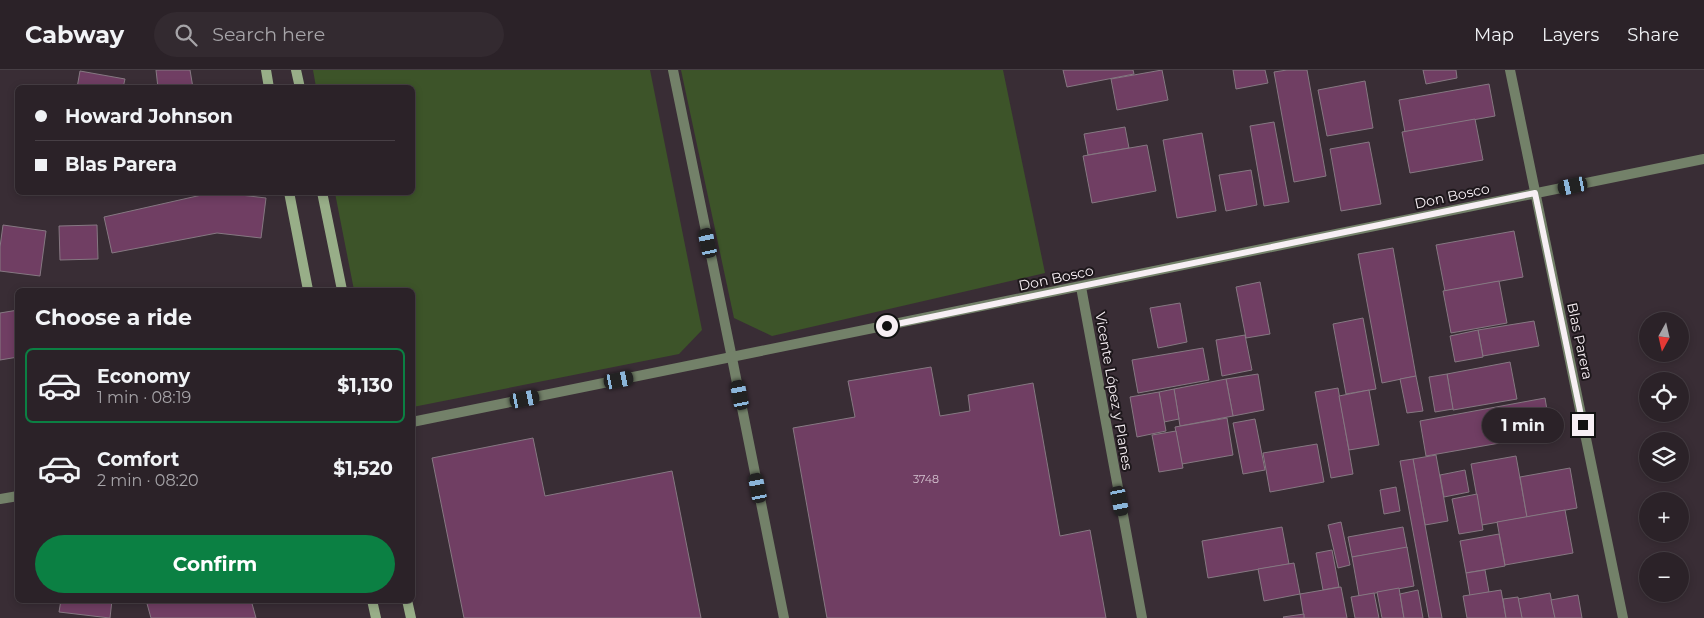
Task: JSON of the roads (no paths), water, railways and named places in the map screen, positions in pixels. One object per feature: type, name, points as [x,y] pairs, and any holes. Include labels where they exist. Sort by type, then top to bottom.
[{"type":"main road","points":[[266,70],[268,85]]},
{"type":"main road","points":[[296,70],[299,85]]},
{"type":"main road","points":[[290,195],[308,288]]},
{"type":"main road","points":[[323,195],[342,288]]},
{"type":"main road","points":[[373,603],[376,618]]},
{"type":"main road","points":[[408,603],[411,618]]},
{"type":"street","points":[[673,70],[784,618]]},
{"type":"street","name":"Blas Parera","points":[[1510,70],[1623,618]]},
{"type":"street","name":"Don Bosco","points":[[415,421],[1704,159]]},
{"type":"street","name":"Vicente López y Planes","points":[[1081,287],[1142,618]]},
{"type":"street","points":[[0,499],[15,496]]}]
